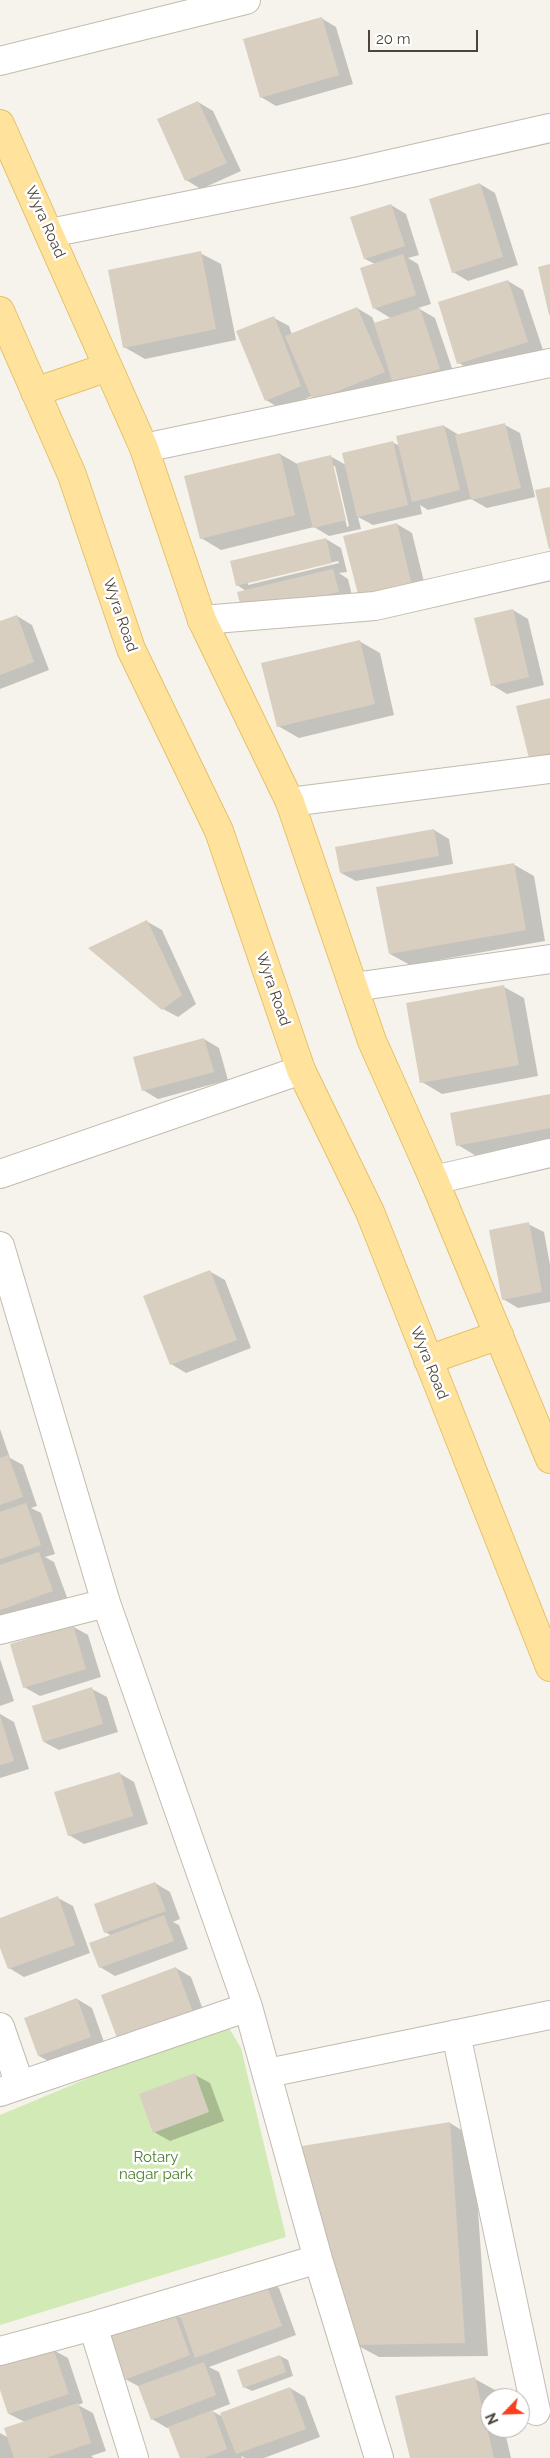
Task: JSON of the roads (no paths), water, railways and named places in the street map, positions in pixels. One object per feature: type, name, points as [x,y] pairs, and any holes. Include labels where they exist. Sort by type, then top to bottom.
[{"type":"main road","name":"Wyra Road","points":[[0,124],[144,448],[202,620],[290,802],[372,1041],[434,1180],[549,1452]]},
{"type":"main road","name":"Wyra Road","points":[[0,311],[72,475],[131,649],[219,831],[301,1070],[370,1212],[550,1667]]},
{"type":"main road","points":[[35,392],[108,367]]},
{"type":"main road","points":[[428,1360],[499,1335]]},
{"type":"street","points":[[0,61],[246,0]]},
{"type":"street","points":[[50,233],[351,173],[550,128]]},
{"type":"street","points":[[144,448],[550,363]]},
{"type":"street","points":[[202,620],[375,606],[550,566]]},
{"type":"street","points":[[290,802],[550,770]]},
{"type":"street","points":[[354,987],[550,959]]},
{"type":"street","points":[[0,1174],[301,1070]]},
{"type":"street","points":[[434,1180],[550,1153]]},
{"type":"street","points":[[0,1246],[106,1603],[248,2007],[268,2073],[318,2258],[379,2458]]},
{"type":"street","points":[[0,1630],[106,1603]]},
{"type":"street","points":[[0,2027],[10,2088],[248,2007]]},
{"type":"street","points":[[268,2073],[550,2015]]},
{"type":"street","points":[[456,2034],[536,2411]]},
{"type":"street","points":[[0,2351],[93,2326],[318,2258]]},
{"type":"street","points":[[93,2326],[134,2458]]},
{"type":"park label","name":"Rotary nagar park","points":[[156,2166]]}]
